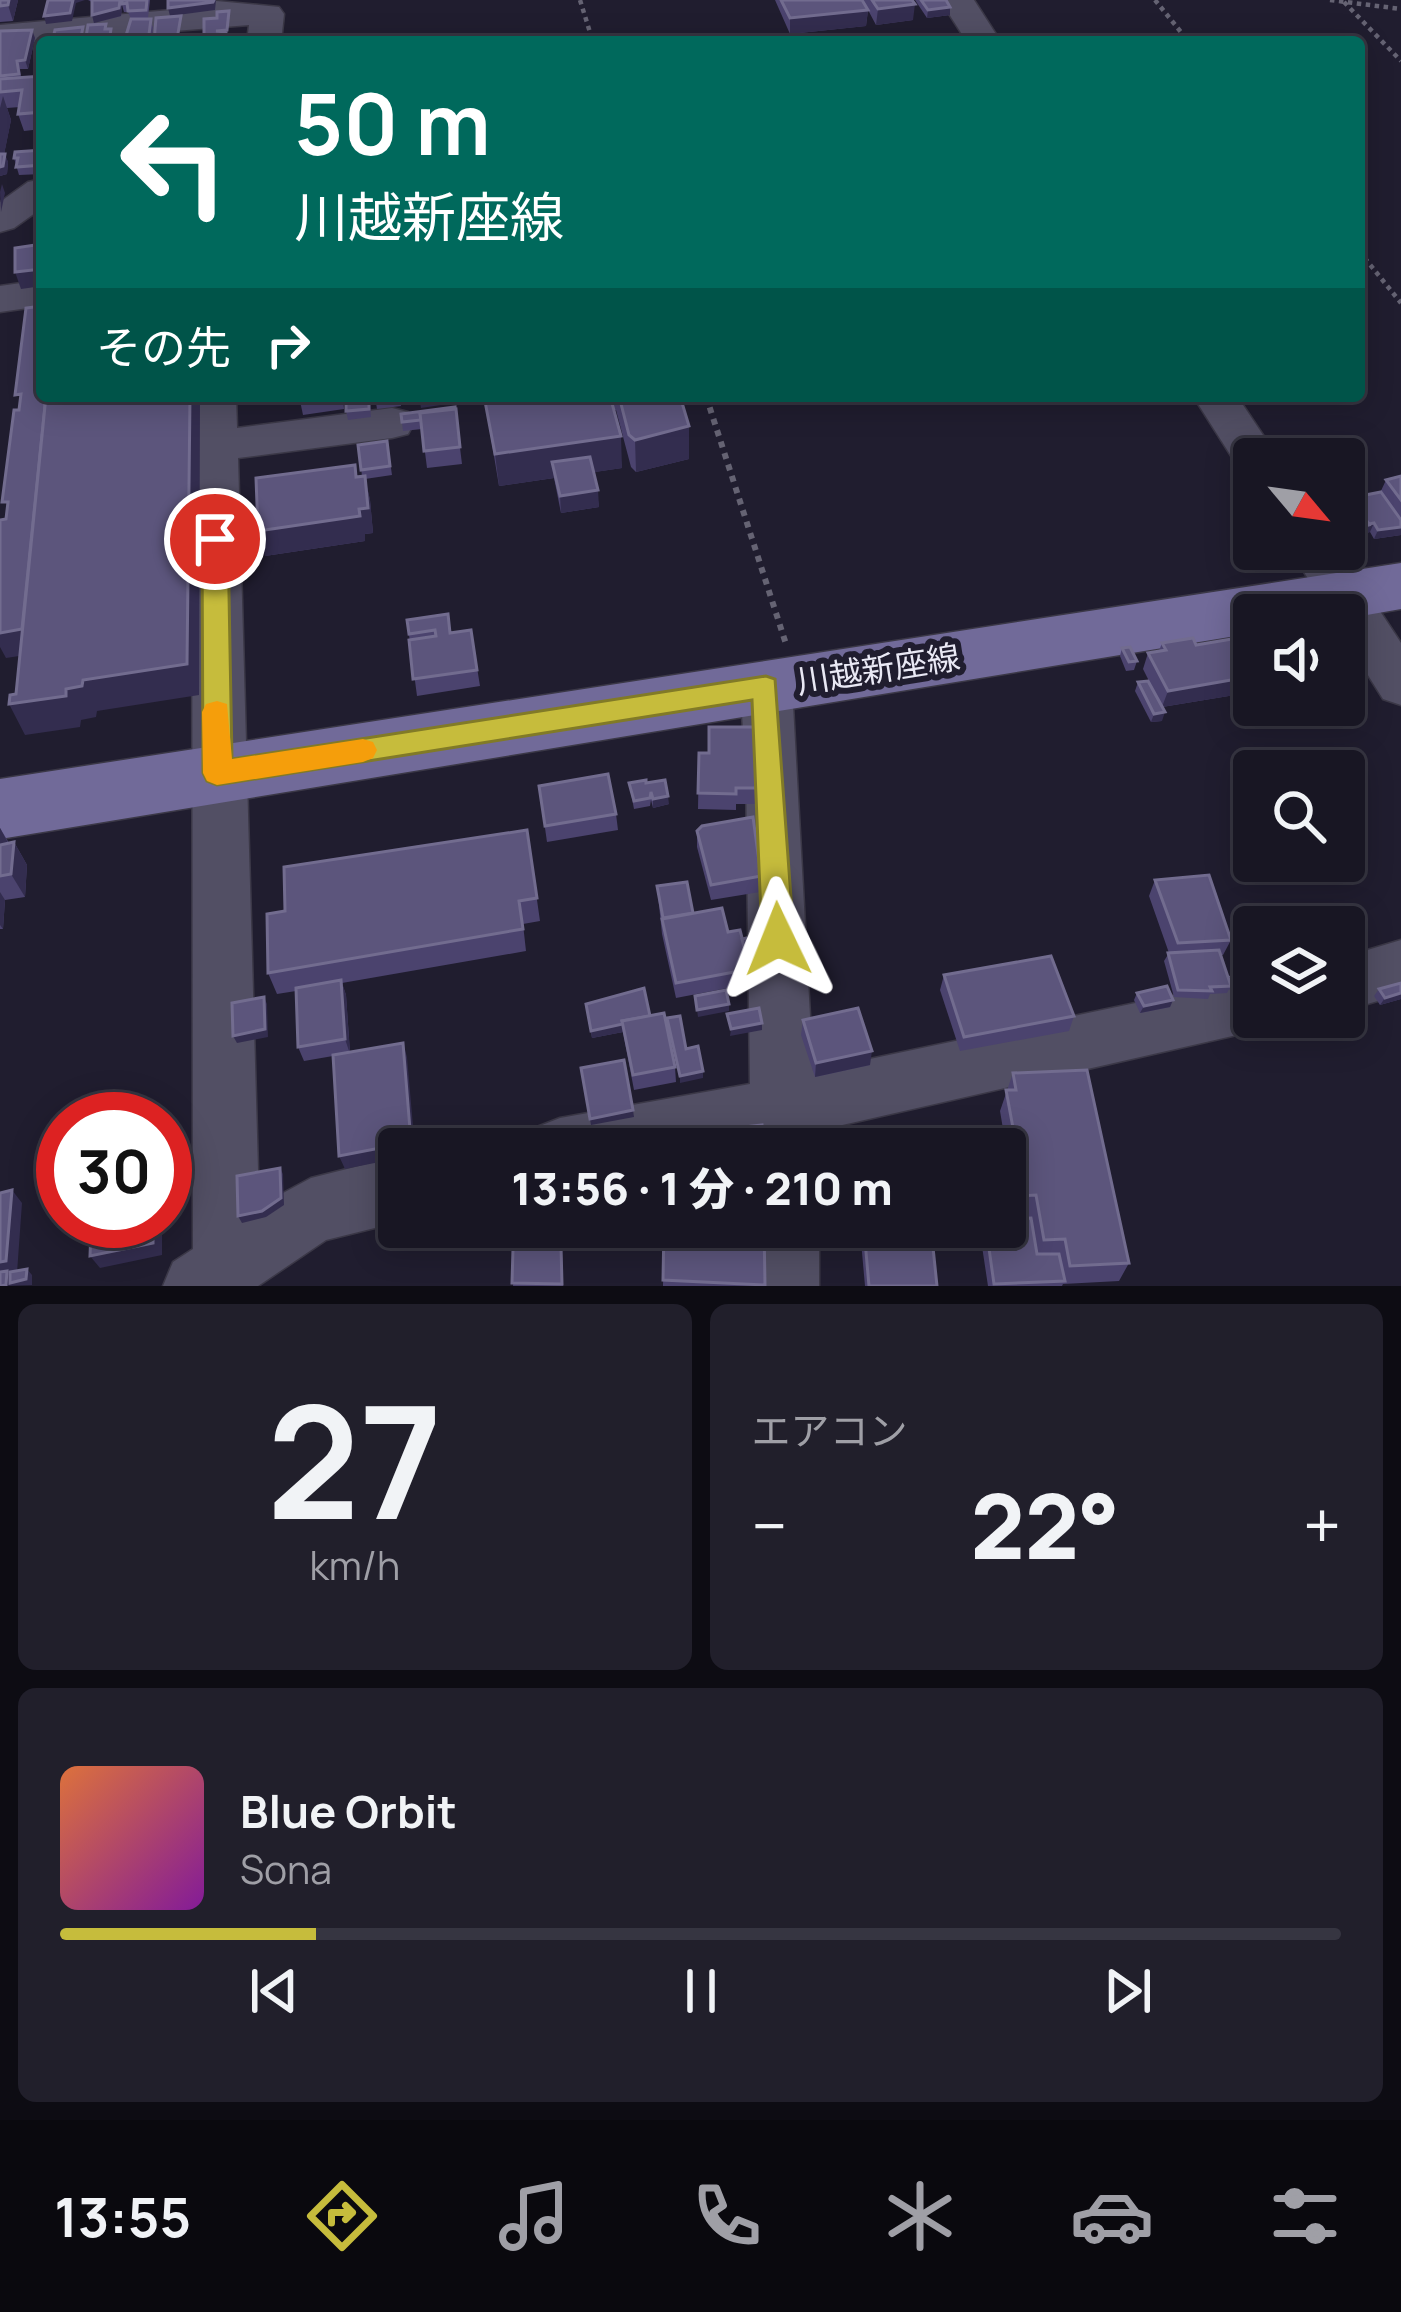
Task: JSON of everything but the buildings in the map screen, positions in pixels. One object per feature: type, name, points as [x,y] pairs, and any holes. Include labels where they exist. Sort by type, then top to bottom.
[{"type":"main road","name":"川越新座線","points":[[0,809],[782,684],[1353,576]]},
{"type":"street","points":[[957,0],[980,36]]},
{"type":"street","points":[[56,36],[222,8],[267,14],[265,36]]},
{"type":"street","points":[[0,35],[36,36]]},
{"type":"street","points":[[0,186],[36,186]]},
{"type":"street","points":[[0,220],[36,191]]},
{"type":"street","points":[[0,237],[36,233]]},
{"type":"street","points":[[0,299],[36,294]]},
{"type":"street","points":[[212,1276],[217,773],[214,402]]},
{"type":"street","points":[[1219,402],[1242,438]]},
{"type":"street","points":[[214,446],[392,423]]},
{"type":"street","points":[[1353,576],[1401,685]]},
{"type":"street","points":[[782,684],[784,1128],[1233,1011]]},
{"type":"street","points":[[1365,977],[1401,967]]},
{"type":"street","points":[[212,1276],[311,1211],[378,1194]]},
{"type":"street","points":[[784,1248],[785,1286]]},
{"type":"path","points":[[580,0],[591,36]]},
{"type":"path","points":[[1155,0],[1184,36]]},
{"type":"path","points":[[1330,0],[1401,9]]},
{"type":"path","points":[[1344,2],[1401,61]]},
{"type":"path","points":[[1365,258],[1401,303]]},
{"type":"path","points":[[708,402],[782,684]]},
{"type":"slow traffic","points":[[217,712],[217,773],[363,750]]},
{"type":"route","points":[[215,539],[217,773],[766,687],[778,939]]}]
